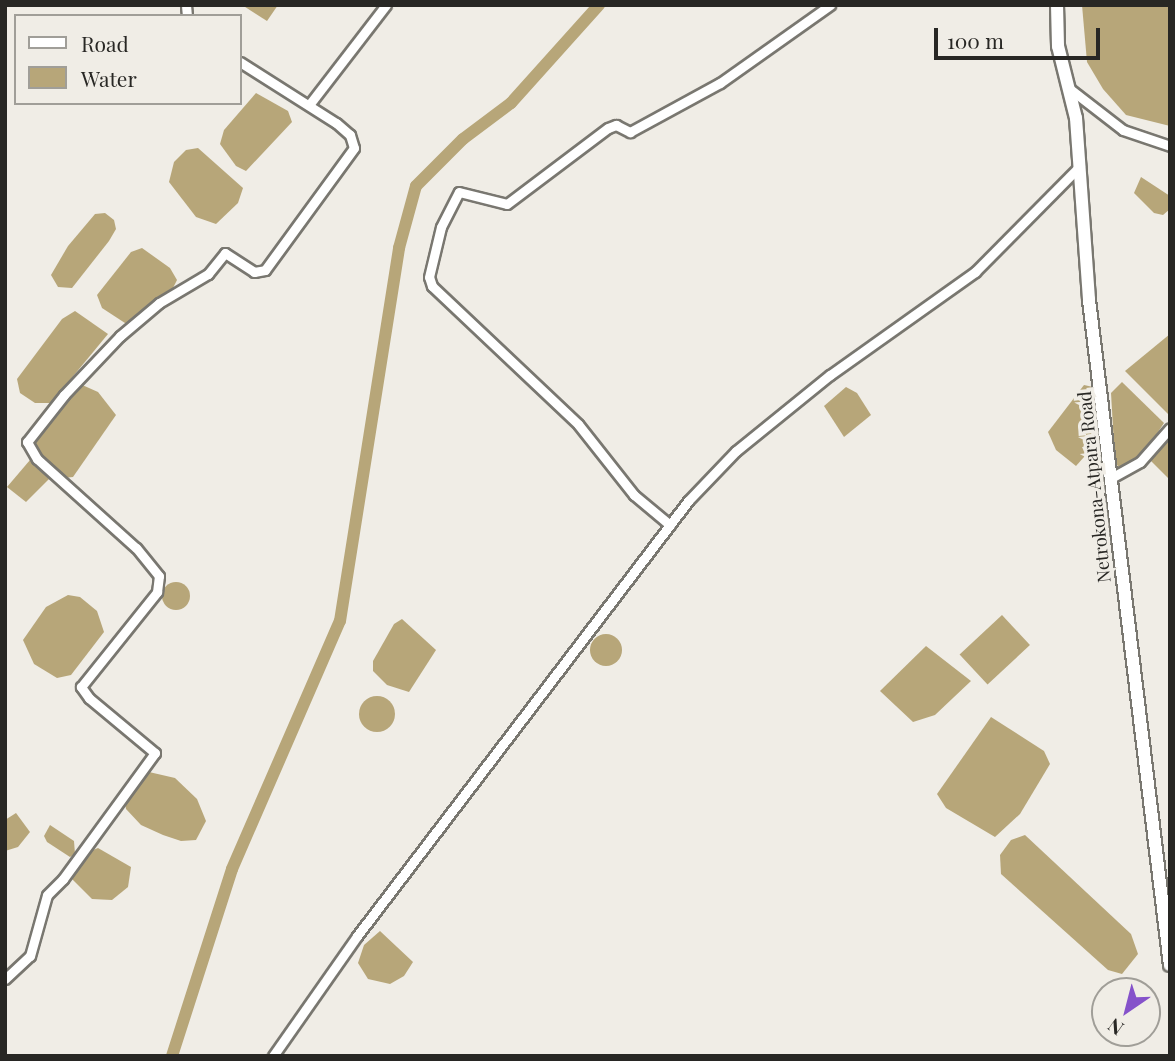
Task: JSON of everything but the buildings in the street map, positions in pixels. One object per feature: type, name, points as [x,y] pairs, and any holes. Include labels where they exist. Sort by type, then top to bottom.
[{"type":"street","points":[[309,105],[386,5]]},
{"type":"street","points":[[670,525],[634,495],[578,424],[432,286],[429,277],[441,227],[459,192],[507,204],[608,128],[616,125],[630,132],[720,83],[830,5]]},
{"type":"street","name":"Netrokona-Atpara Road","points":[[1057,5],[1058,46],[1070,89],[1080,166],[1089,300],[1170,965]]},
{"type":"street","points":[[5,979],[30,956],[47,895],[64,879],[155,753],[89,698],[81,687],[157,592],[159,576],[136,548],[37,459],[27,442],[64,395],[121,336],[159,303],[208,274],[225,253],[254,272],[265,270],[354,148],[350,135],[309,105],[242,63]]},
{"type":"street","points":[[1070,89],[1123,130],[1170,146]]},
{"type":"street","points":[[273,1056],[357,936],[670,525],[736,451],[899,322],[975,272],[1080,166]]},
{"type":"street","points":[[1111,478],[1140,462],[1170,428]]},
{"type":"water","points":[[242,5],[278,5],[267,21]]},
{"type":"water","points":[[1082,5],[1170,5],[1170,126],[1126,115],[1103,89],[1087,62]]},
{"type":"water","points":[[256,93],[288,111],[292,122],[246,171],[236,166],[220,144],[224,130]]},
{"type":"water","points":[[198,148],[243,188],[238,203],[216,224],[196,217],[169,182],[174,162],[186,150]]},
{"type":"water","points":[[1141,177],[1170,196],[1170,209],[1163,215],[1154,213],[1134,193]]},
{"type":"water","points":[[105,213],[114,220],[116,229],[109,241],[72,288],[58,287],[51,275],[68,246],[95,214]]},
{"type":"water","points":[[142,248],[170,268],[177,280],[172,290],[132,323],[125,323],[102,308],[97,295],[131,252]]},
{"type":"water","points":[[75,311],[108,334],[51,403],[35,403],[20,393],[17,379],[62,319]]},
{"type":"water","points":[[1170,334],[1170,416],[1125,371]]},
{"type":"water","points":[[1122,382],[1164,423],[1144,453],[1120,469],[1115,462],[1111,393]]},
{"type":"water","points":[[80,384],[98,392],[116,415],[73,477],[64,478],[33,453],[29,441]]},
{"type":"water","points":[[1084,385],[1093,387],[1100,439],[1076,466],[1056,450],[1048,432]]},
{"type":"water","points":[[846,387],[857,393],[871,415],[844,437],[824,406]]},
{"type":"water","points":[[1170,430],[1170,480],[1148,458]]},
{"type":"water","points":[[30,460],[49,479],[26,502],[7,487]]},
{"type":"water","points":[[176,582],[186,586],[190,596],[186,606],[176,610],[166,606],[162,596],[166,586]]},
{"type":"water","points":[[68,595],[80,597],[97,611],[104,632],[71,675],[57,678],[34,664],[23,640],[46,607]]},
{"type":"water","points":[[1002,615],[1030,645],[988,685],[960,655]]},
{"type":"water","points":[[402,619],[436,650],[409,692],[387,685],[373,671],[373,661],[394,624]]},
{"type":"water","points":[[606,634],[618,638],[622,650],[618,662],[606,666],[594,662],[590,650],[594,638]]},
{"type":"water","points":[[926,646],[971,681],[935,715],[913,722],[880,691]]},
{"type":"water","points":[[377,696],[390,701],[395,714],[390,727],[377,732],[364,727],[359,714],[364,701]]},
{"type":"water","points":[[991,717],[1044,751],[1050,764],[1020,814],[995,837],[946,808],[937,794]]},
{"type":"water","points":[[149,772],[175,778],[197,799],[206,821],[196,840],[181,841],[163,835],[141,825],[126,809],[125,802]]},
{"type":"water","points":[[16,813],[30,832],[18,847],[5,851],[5,820]]},
{"type":"water","points":[[50,825],[74,841],[75,854],[70,857],[47,842],[44,836]]},
{"type":"water","points":[[1025,835],[1131,934],[1138,954],[1122,974],[1108,970],[1001,874],[1000,855],[1011,840]]},
{"type":"water","points":[[98,848],[131,867],[128,887],[112,900],[92,899],[72,879],[88,852]]},
{"type":"water","points":[[380,931],[413,962],[404,976],[390,984],[368,979],[358,963],[364,945]]},
{"type":"waterway","points":[[172,1056],[232,869],[340,621],[399,248],[416,186],[463,139],[511,103],[599,5]]}]
